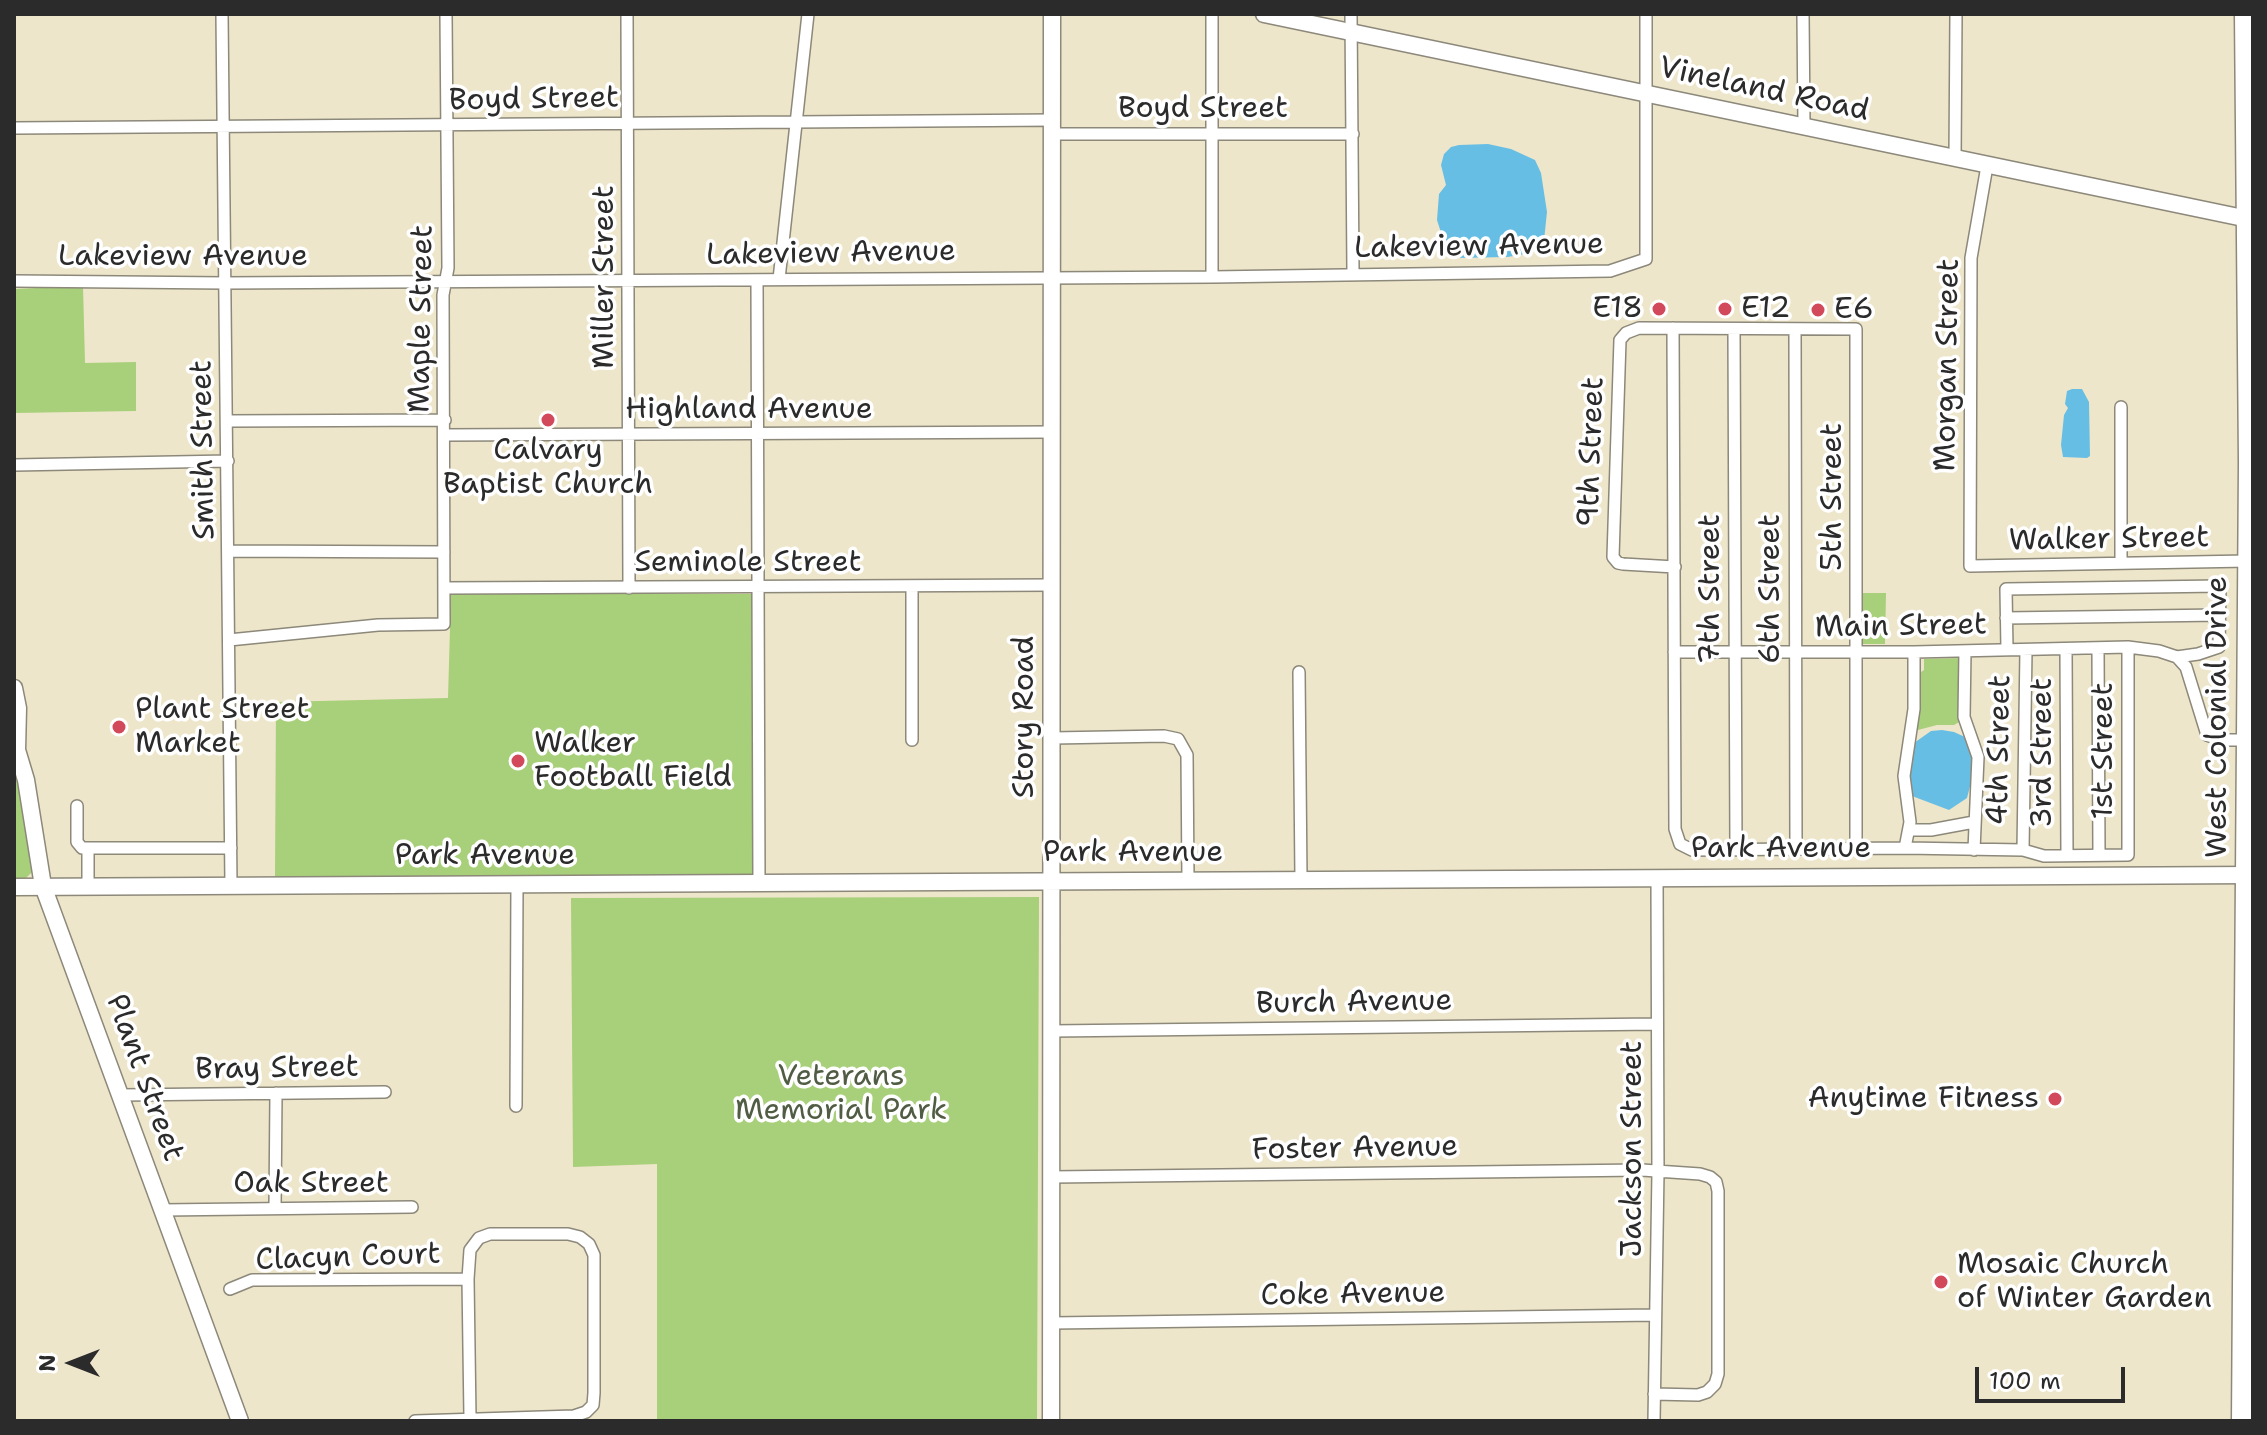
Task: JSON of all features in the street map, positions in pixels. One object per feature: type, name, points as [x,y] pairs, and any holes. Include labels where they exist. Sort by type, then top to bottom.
[{"type":"highway","name":"West Colonial Drive","points":[[2242,1421],[2250,875],[2250,220],[2245,14]]},
{"type":"highway","points":[[2249,463],[2253,496]]},
{"type":"street","name":"Smith Street","points":[[222,14],[231,885]]},
{"type":"street","name":"Maple Street","points":[[229,640],[378,625],[444,624],[443,295],[448,268],[446,14]]},
{"type":"street","name":"Miller Street","points":[[627,14],[629,588]]},
{"type":"street","points":[[779,279],[808,14]]},
{"type":"street","name":"Story Road","points":[[1051,1421],[1052,14]]},
{"type":"street","points":[[1212,14],[1212,277]]},
{"type":"street","name":"Vineland Road","points":[[1264,14],[2250,220]]},
{"type":"street","points":[[1351,14],[1353,273]]},
{"type":"street","points":[[1646,14],[1647,95]]},
{"type":"street","points":[[1803,14],[1804,126]]},
{"type":"street","points":[[1955,159],[1956,14]]},
{"type":"street","name":"Lakeview Avenue","points":[[14,281],[757,280],[1610,271],[1646,259],[1647,95]]},
{"type":"street","name":"Boyd Street","points":[[14,128],[628,122],[1353,134]]},
{"type":"street","name":"Morgan Street","points":[[1970,566],[1971,258],[1987,166]]},
{"type":"street","points":[[757,280],[755,434],[759,883]]},
{"type":"street","name":"9th Street","points":[[1673,328],[1639,328],[1626,333],[1620,340],[1613,557],[1623,564],[1675,567]]},
{"type":"street","points":[[1673,328],[1674,652],[1677,836],[1680,844],[1692,850],[1905,848],[2023,850],[2044,856],[2099,855],[2098,649]]},
{"type":"street","name":"5th Street","points":[[1673,328],[1856,329],[1856,849]]},
{"type":"street","name":"7th Street","points":[[1734,329],[1736,850]]},
{"type":"street","name":"6th Street","points":[[1795,329],[1796,850]]},
{"type":"street","points":[[2121,407],[2121,563]]},
{"type":"street","points":[[228,421],[445,420]]},
{"type":"street","name":"Highland Avenue","points":[[445,435],[1053,432]]},
{"type":"street","points":[[14,465],[228,461]]},
{"type":"street","points":[[229,551],[444,552]]},
{"type":"street","name":"Walker Street","points":[[1970,566],[2250,563]]},
{"type":"street","name":"Seminole Street","points":[[444,588],[1053,585]]},
{"type":"street","points":[[912,586],[912,740]]},
{"type":"street","name":"4th Street","points":[[2007,650],[2006,589],[2220,586],[2220,615]]},
{"type":"street","points":[[2006,618],[2220,615],[2219,647],[2177,657]]},
{"type":"street","name":"Main Street","points":[[1674,652],[1857,653],[2128,647],[2177,657]]},
{"type":"street","name":"1st Street","points":[[2099,855],[2128,855],[2128,647]]},
{"type":"street","name":"4th Street","points":[[2023,850],[2026,650]]},
{"type":"street","name":"3rd Street","points":[[2066,650],[2067,855]]},
{"type":"street","points":[[1965,651],[1964,717],[1978,757],[1974,850]]},
{"type":"street","points":[[1905,848],[1909,830],[1904,776],[1914,709],[1914,652]]},
{"type":"street","points":[[2177,657],[2186,667],[2207,735],[2222,740],[2248,740]]},
{"type":"street","points":[[1299,672],[1301,879]]},
{"type":"street","name":"Plant Street","points":[[14,688],[16,748],[26,780],[43,886],[240,1421]]},
{"type":"street","points":[[1053,738],[1164,736],[1178,739],[1187,755],[1188,881]]},
{"type":"street","points":[[77,806],[77,842],[82,848],[231,848]]},
{"type":"street","points":[[1909,830],[1931,830],[1974,822]]},
{"type":"street","points":[[88,848],[88,886]]},
{"type":"street","name":"Park Avenue","points":[[14,887],[2250,875]]},
{"type":"street","name":"Jackson Street","points":[[1654,1421],[1658,1172],[1657,877]]},
{"type":"street","points":[[516,1106],[517,884]]},
{"type":"street","name":"Burch Avenue","points":[[1052,1031],[1657,1024]]},
{"type":"street","name":"Bray Street","points":[[122,1095],[385,1092]]},
{"type":"street","points":[[275,1208],[276,1093]]},
{"type":"street","name":"Foster Avenue","points":[[1052,1177],[1642,1170],[1700,1174],[1716,1182],[1718,1374],[1715,1384],[1698,1395],[1654,1394]]},
{"type":"street","name":"Oak Street","points":[[163,1210],[412,1207]]},
{"type":"street","points":[[415,1421],[574,1416],[586,1412],[593,1405],[594,1255],[589,1244],[580,1237],[568,1234],[490,1234],[479,1238],[470,1250],[470,1418]]},
{"type":"street","name":"Clacyn Court","points":[[230,1289],[252,1280],[468,1279]]},
{"type":"street","name":"Coke Avenue","points":[[1052,1323],[1655,1315]]},
{"type":"green space","points":[[83,286],[85,363],[136,362],[136,411],[14,413],[14,289]]},
{"type":"green space","points":[[1861,593],[1886,593],[1885,644],[1861,644]]},
{"type":"green space","points":[[451,594],[752,594],[752,875],[275,877],[276,702],[448,698]]},
{"type":"green space","points":[[1961,658],[1961,721],[1954,725],[1918,730],[1918,674],[1924,670],[1924,659]]},
{"type":"green space","points":[[14,764],[33,871],[24,880],[14,881]]},
{"type":"green space","name":"Veterans Memorial Park","points":[[1039,897],[1037,1421],[657,1421],[657,1164],[573,1167],[571,898]]},
{"type":"water","points":[[1488,144],[1511,149],[1535,160],[1541,173],[1547,212],[1543,250],[1507,257],[1456,258],[1452,245],[1444,242],[1437,220],[1439,194],[1446,185],[1441,165],[1444,154],[1451,147],[1459,145]]},
{"type":"water","points":[[2082,389],[2089,402],[2090,456],[2087,458],[2063,457],[2064,415],[2068,408],[2065,404],[2067,391]]},
{"type":"water","points":[[1942,730],[1965,737],[1971,747],[1974,771],[1967,798],[1949,810],[1912,796],[1908,769],[1914,743],[1931,731]]},
{"type":"place","name":"E18","points":[[1659,309]]},
{"type":"place","name":"E12","points":[[1725,309]]},
{"type":"place","name":"E6","points":[[1818,310]]},
{"type":"place","name":"Calvary Baptist Church","points":[[548,420]]},
{"type":"place","name":"Plant Street Market","points":[[119,727]]},
{"type":"place","name":"Walker Football Field","points":[[518,761]]},
{"type":"place","name":"Anytime Fitness","points":[[2055,1099]]},
{"type":"place","name":"Mosaic Church of Winter Garden","points":[[1941,1282]]}]
